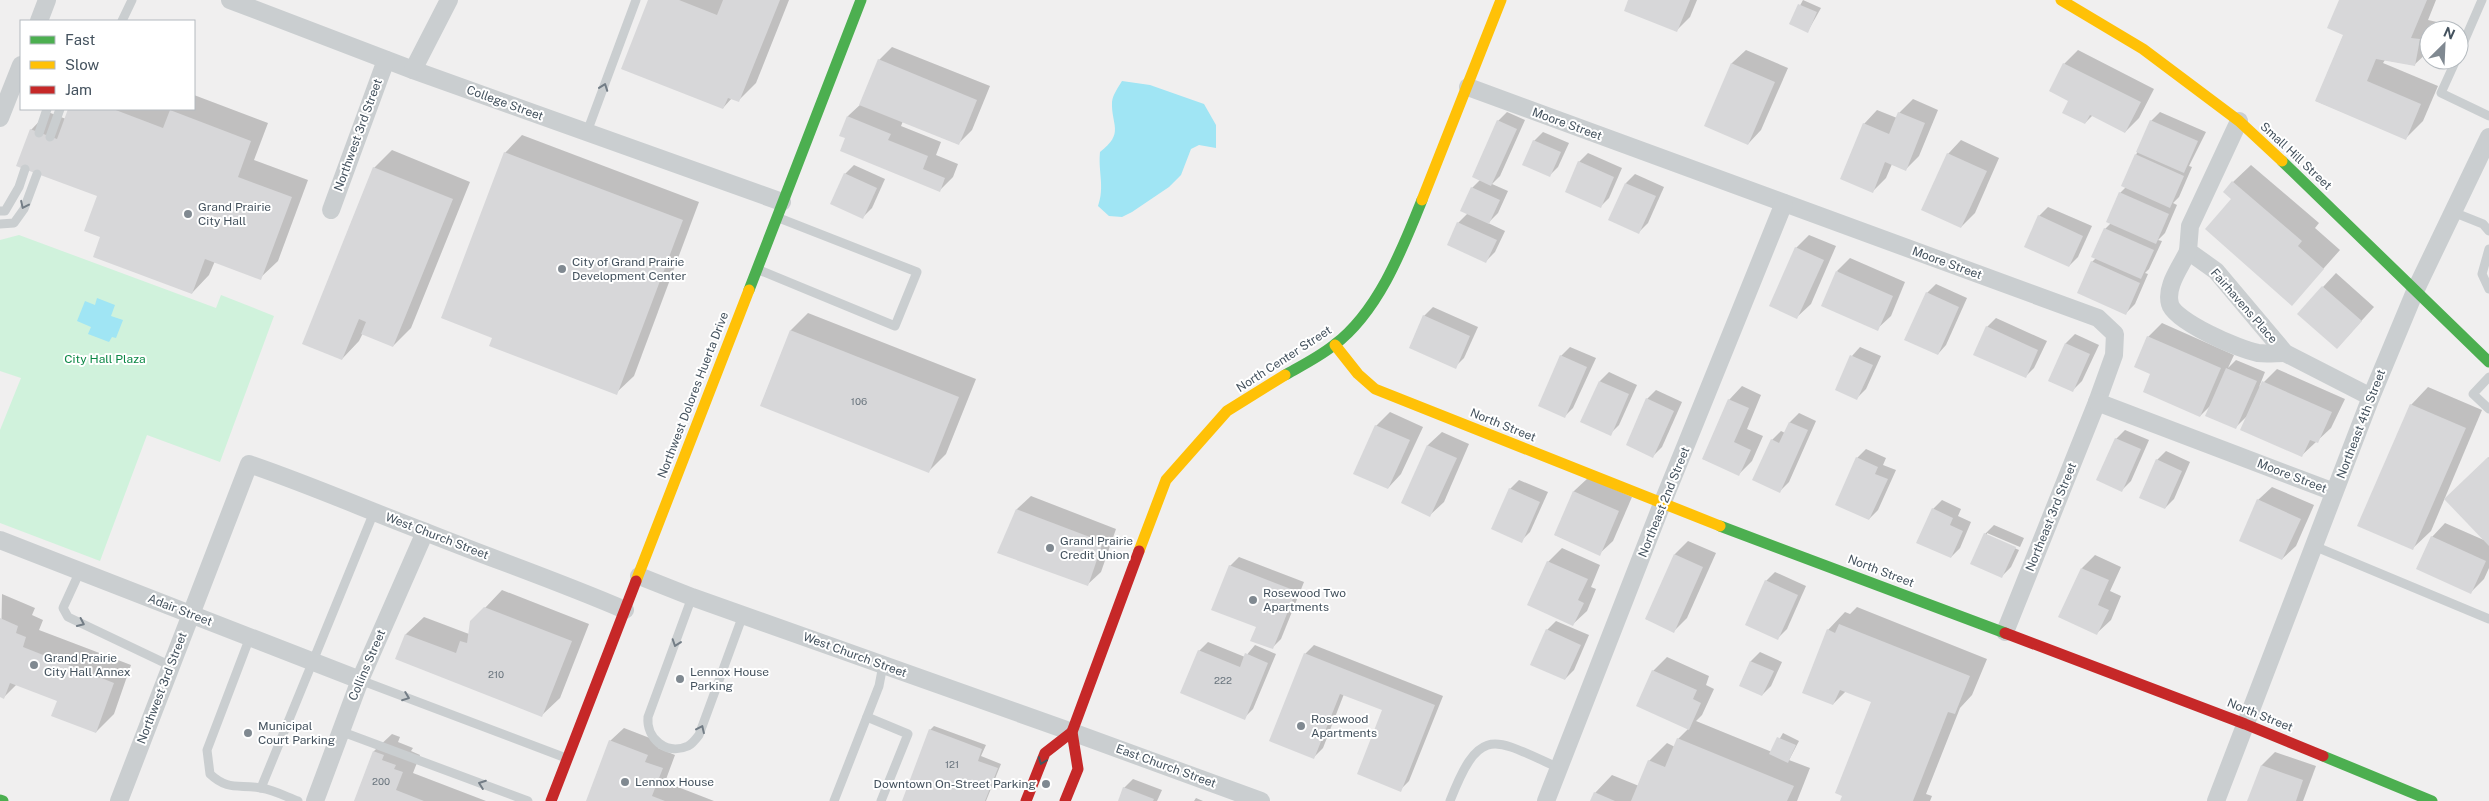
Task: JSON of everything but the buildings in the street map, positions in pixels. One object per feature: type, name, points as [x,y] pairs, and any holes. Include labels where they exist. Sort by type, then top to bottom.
[{"type":"street","points":[[38,20],[47,0]]},
{"type":"street","name":"College Street","points":[[230,0],[413,70],[587,132],[779,209]]},
{"type":"street","points":[[413,70],[449,0]]},
{"type":"street","name":"Northwest Dolores Huerta Drive","points":[[551,801],[861,0]]},
{"type":"street","name":"North Center Street","points":[[1065,801],[1078,769],[1072,732],[1166,480],[1227,411],[1335,345],[1374,304],[1410,231],[1468,88],[1500,0]]},
{"type":"street","name":"Small Hill Street","points":[[2061,0],[2143,49],[2239,121],[2416,289],[2489,362]]},
{"type":"street","name":"Northwest 3rd Street","points":[[330,210],[386,60]]},
{"type":"street","points":[[1,110],[20,67]]},
{"type":"street","name":"Moore Street","points":[[1468,88],[2098,318],[2116,334],[2114,355],[2096,402],[2334,492]]},
{"type":"street","points":[[2239,121],[2190,226],[2188,251],[2169,293],[2170,305],[2174,314],[2194,327],[2257,353],[2285,353]]},
{"type":"street","name":"Northeast 4th Street","points":[[2216,801],[2371,397],[2416,289],[2489,137]]},
{"type":"street","name":"Northeast 2nd Street","points":[[1546,801],[1662,504],[1784,203]]},
{"type":"street","name":"Fairhavens Place","points":[[2188,251],[2216,271],[2285,353],[2371,397]]},
{"type":"street","name":"North Street","points":[[1335,345],[1358,374],[1375,389],[1662,504],[2245,724],[2432,801]]},
{"type":"street","name":"Northeast 3rd Street","points":[[2005,632],[2096,402]]},
{"type":"street","name":"Northwest 3rd Street","points":[[119,801],[249,464]]},
{"type":"street","name":"West Church Street","points":[[249,464],[312,486],[425,532],[568,585],[625,610]]},
{"type":"street","name":"Collins Street","points":[[315,801],[360,680],[425,532]]},
{"type":"street","name":"Adair Street","points":[[0,540],[360,680]]},
{"type":"street","name":"West Church Street","points":[[639,576],[692,598],[1072,732]]},
{"type":"street","points":[[1026,801],[1045,753],[1072,732]]},
{"type":"street","name":"East Church Street","points":[[1072,732],[1261,801]]},
{"type":"lane","points":[[122,20],[132,0]]},
{"type":"lane","points":[[587,132],[636,0]]},
{"type":"lane","points":[[2469,30],[2482,0]]},
{"type":"lane","points":[[2452,70],[2442,93],[2489,116]]},
{"type":"lane","points":[[38,133],[47,110]]},
{"type":"lane","points":[[50,137],[60,110]]},
{"type":"lane","points":[[0,211],[5,212],[19,187],[25,169]]},
{"type":"lane","points":[[0,224],[14,223],[24,209],[37,174]]},
{"type":"lane","points":[[756,269],[895,326],[917,272],[779,209]]},
{"type":"lane","points":[[2453,212],[2483,224],[2489,232]]},
{"type":"lane","points":[[2489,249],[2482,274],[2489,289]]},
{"type":"lane","points":[[2489,378],[2473,394],[2489,409]]},
{"type":"lane","points":[[262,788],[374,512]]},
{"type":"lane","points":[[2314,546],[2489,619]]},
{"type":"lane","points":[[80,571],[63,608],[68,617],[171,666]]},
{"type":"lane","points":[[692,598],[648,717],[647,728],[653,738],[662,746],[677,750],[689,746],[700,735],[743,615]]},
{"type":"lane","points":[[250,637],[207,750],[210,774],[217,781],[233,787],[262,788],[298,801]]},
{"type":"lane","points":[[834,801],[879,686],[883,665]]},
{"type":"lane","points":[[360,680],[567,758]]},
{"type":"lane","points":[[867,717],[908,734],[881,801]]},
{"type":"lane","points":[[340,731],[528,801]]},
{"type":"lane","points":[[1450,801],[1470,760],[1482,747],[1490,744],[1497,743],[1509,746],[1559,768]]},
{"type":"green space","name":"City Hall Plaza","points":[[19,235],[216,308],[221,295],[274,316],[220,462],[147,435],[100,561],[0,523],[0,430],[21,378],[0,371],[0,240]]},
{"type":"water","points":[[1122,81],[1150,85],[1204,104],[1216,125],[1216,148],[1199,145],[1191,149],[1181,175],[1169,187],[1122,217],[1109,216],[1098,206],[1101,192],[1100,152],[1108,145],[1115,134],[1112,102]]},
{"type":"water","points":[[97,298],[115,305],[111,316],[123,320],[116,338],[112,337],[109,342],[88,334],[91,327],[77,321],[85,301],[95,305]]},
{"type":"traffic: fast","points":[[749,290],[861,0]]},
{"type":"traffic: fast","points":[[2282,161],[2489,362]]},
{"type":"traffic: fast","points":[[1285,375],[1334,345],[1364,315],[1387,279],[1422,200]]},
{"type":"traffic: fast","points":[[1720,526],[2005,633]]},
{"type":"traffic: fast","points":[[2323,756],[2432,801]]},
{"type":"traffic: slow","points":[[1422,200],[1501,0]]},
{"type":"traffic: slow","points":[[2061,0],[2143,49],[2239,121],[2282,161]]},
{"type":"traffic: slow","points":[[636,581],[749,290]]},
{"type":"traffic: slow","points":[[1335,345],[1358,374],[1375,389],[1720,526]]},
{"type":"traffic: slow","points":[[1139,551],[1166,480],[1227,411],[1285,375]]},
{"type":"traffic: jam","points":[[1065,801],[1078,769],[1072,732],[1139,551]]},
{"type":"traffic: jam","points":[[551,801],[636,581]]},
{"type":"traffic: jam","points":[[2005,633],[2245,724],[2323,756]]},
{"type":"traffic: jam","points":[[1026,801],[1045,753],[1072,732]]},
{"type":"place","name":"Grand Prairie City Hall","points":[[188,214]]},
{"type":"place","name":"City of Grand Prairie Development Center","points":[[562,269]]},
{"type":"place","name":"Grand Prairie Credit Union","points":[[1050,548]]},
{"type":"place","name":"Rosewood Two Apartments","points":[[1253,600]]},
{"type":"place","name":"Grand Prairie City Hall Annex","points":[[34,665]]},
{"type":"place","name":"Lennox House Parking","points":[[680,679]]},
{"type":"place","name":"Rosewood Apartments","points":[[1301,726]]},
{"type":"place","name":"Municipal Court Parking","points":[[248,733]]},
{"type":"place","name":"Lennox House","points":[[625,782]]},
{"type":"place","name":"Downtown On-Street Parking","points":[[1046,784]]}]
